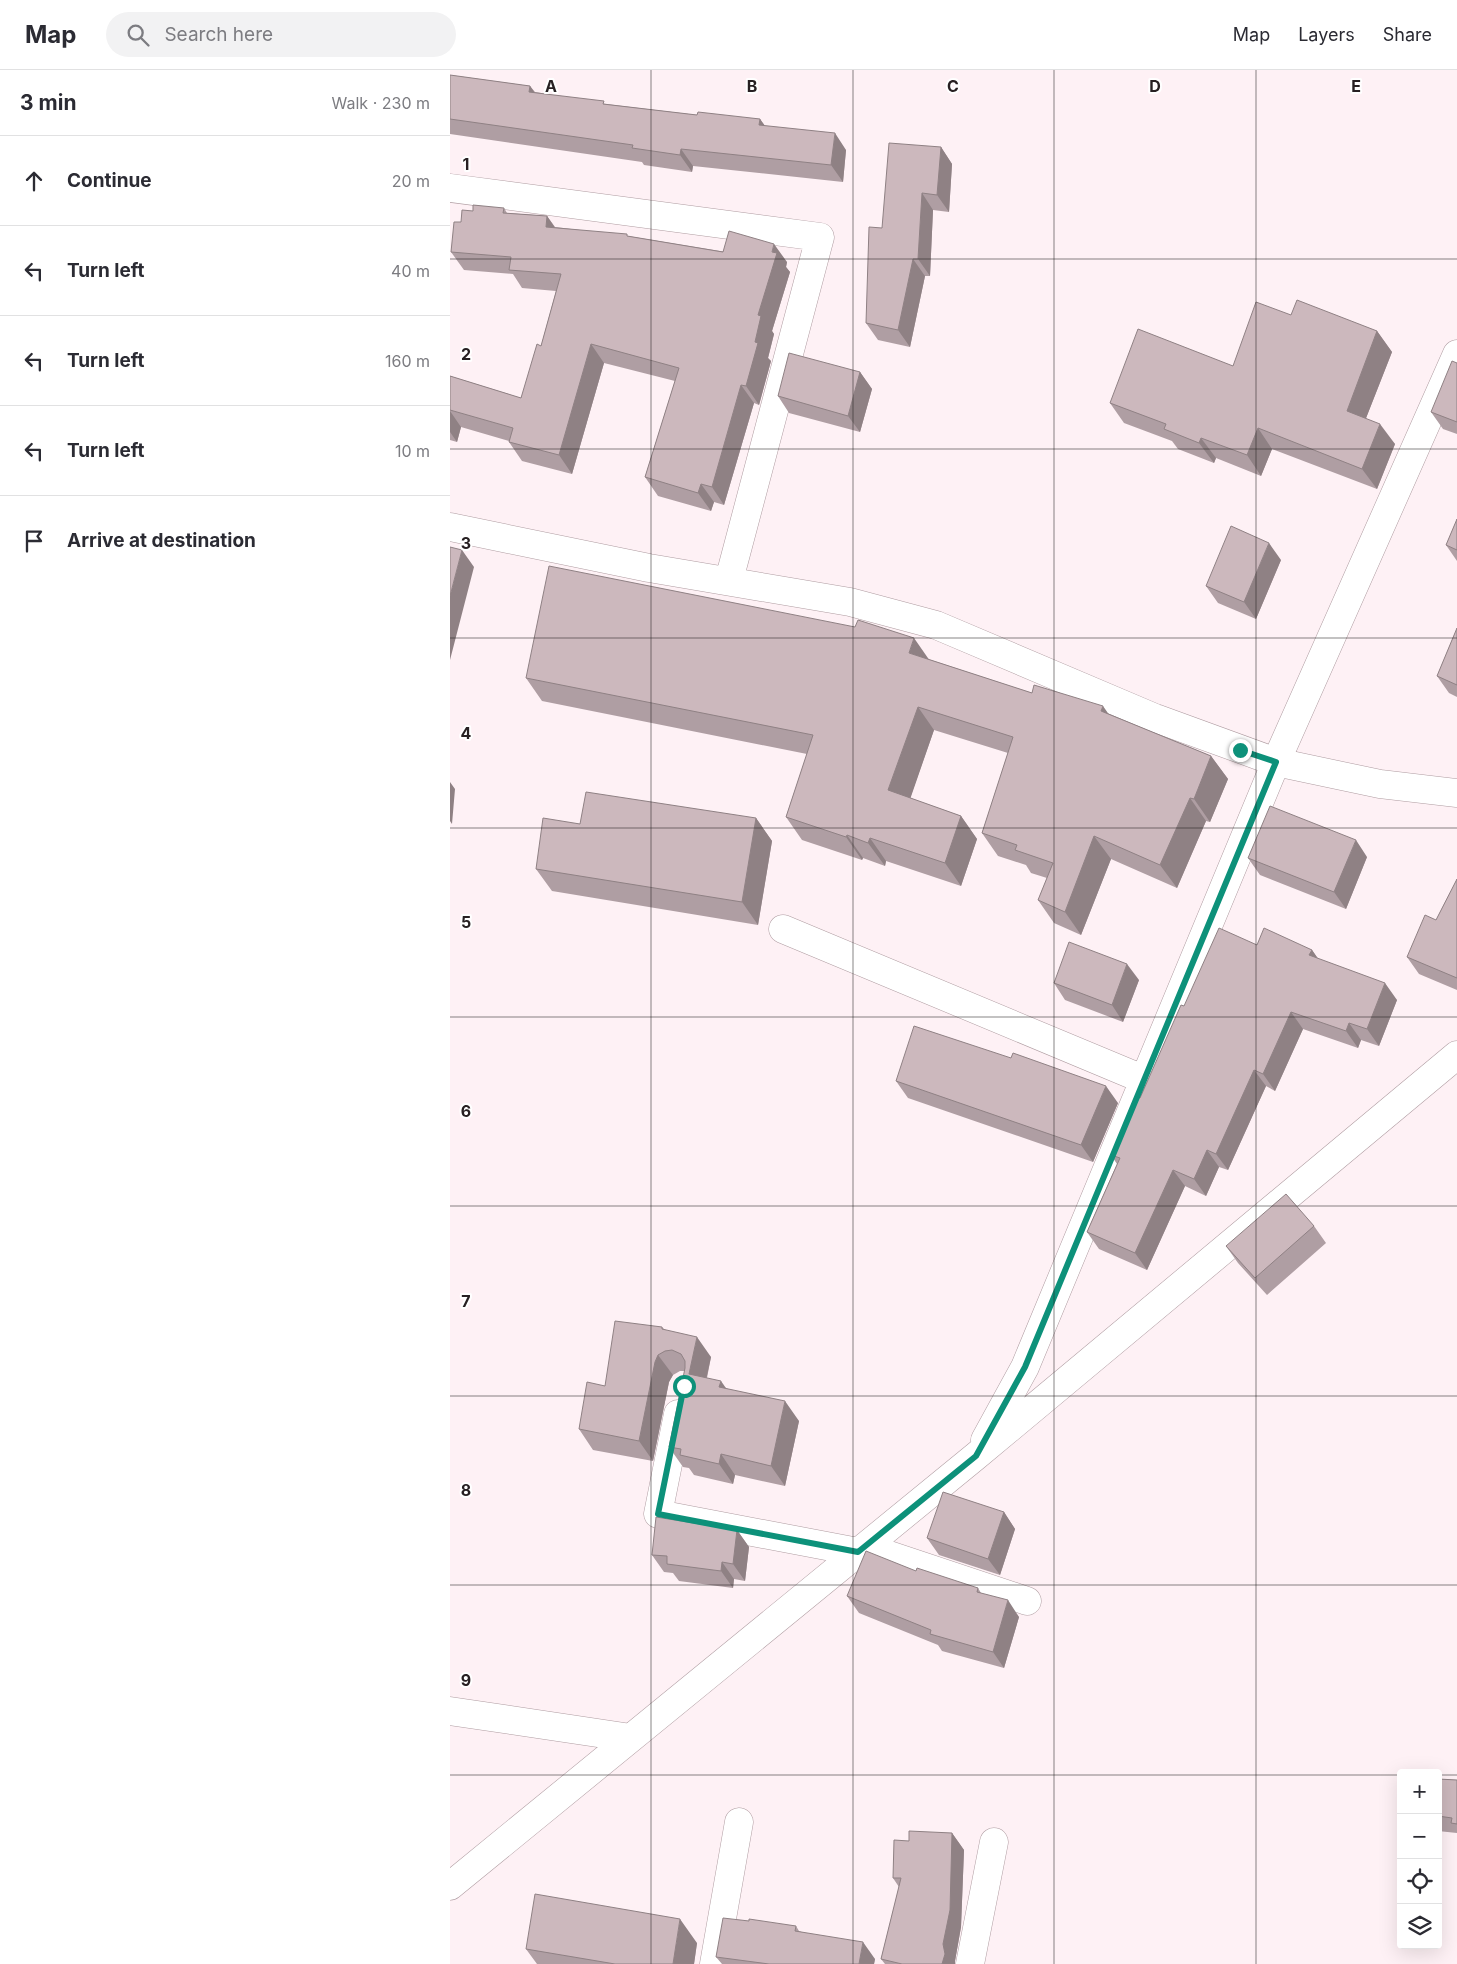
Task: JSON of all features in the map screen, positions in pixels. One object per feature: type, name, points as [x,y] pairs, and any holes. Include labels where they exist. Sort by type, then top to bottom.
[{"type":"street","points":[[450,188],[820,237],[729,580]]},
{"type":"street","points":[[976,1456],[1025,1367],[1276,762],[1457,354]]},
{"type":"street","points":[[450,527],[649,568],[729,580],[850,602],[936,625],[1155,718],[1276,762],[1380,784],[1457,794]]},
{"type":"street","points":[[783,929],[1145,1080]]},
{"type":"street","points":[[450,1886],[976,1456],[1457,1055]]},
{"type":"street","points":[[684,1386],[658,1514],[862,1550],[1027,1601]]},
{"type":"street","points":[[450,1710],[631,1738]]},
{"type":"street","points":[[714,1964],[739,1822]]},
{"type":"street","points":[[970,1964],[994,1842]]},
{"type":"building","points":[[450,75],[530,86],[529,92],[604,101],[603,104],[697,115],[698,112],[760,119],[759,125],[835,133],[831,165],[681,149],[680,155],[632,148],[633,145],[450,119]]},
{"type":"building","points":[[889,143],[941,147],[937,195],[922,193],[918,259],[913,259],[898,330],[866,323],[869,227],[882,228]]},
{"type":"building","points":[[473,205],[504,208],[503,213],[547,216],[546,227],[627,234],[627,236],[723,252],[729,231],[774,244],[772,252],[777,253],[758,315],[761,316],[755,342],[758,343],[746,386],[741,385],[712,487],[701,484],[698,493],[645,477],[679,368],[591,344],[559,455],[509,442],[513,428],[450,410],[450,376],[521,398],[537,344],[541,346],[561,274],[509,270],[511,257],[451,252],[454,222],[461,222],[462,210],[473,211]]},
{"type":"building","points":[[1297,300],[1377,331],[1347,411],[1380,424],[1362,469],[1258,428],[1247,455],[1201,438],[1199,443],[1164,429],[1166,424],[1110,403],[1138,329],[1233,366],[1256,302],[1291,315]]},
{"type":"building","points":[[789,353],[860,372],[848,416],[778,396]]},
{"type":"building","points":[[1452,361],[1457,363],[1457,422],[1431,412]]},
{"type":"building","points":[[1457,519],[1457,550],[1446,545]]},
{"type":"building","points":[[1231,526],[1269,543],[1244,602],[1206,586]]},
{"type":"building","points":[[450,547],[462,550],[450,596]]},
{"type":"building","points":[[549,566],[855,627],[858,620],[914,638],[909,653],[1032,693],[1034,685],[1103,706],[1101,711],[1211,756],[1194,799],[1190,798],[1160,865],[1094,836],[1065,912],[1038,900],[1053,863],[1015,850],[1017,845],[982,833],[1013,737],[918,707],[888,790],[961,816],[945,863],[870,838],[868,843],[786,817],[813,735],[526,678]]},
{"type":"building","points":[[1457,628],[1457,685],[1437,676]]},
{"type":"building","points":[[586,792],[756,818],[742,902],[536,869],[543,818],[580,824]]},
{"type":"building","points":[[1270,806],[1356,840],[1334,892],[1248,858]]},
{"type":"building","points":[[1457,879],[1457,978],[1407,957],[1425,915],[1436,920]]},
{"type":"building","points":[[1219,928],[1257,945],[1264,928],[1312,950],[1309,955],[1385,983],[1367,1029],[1349,1023],[1346,1031],[1291,1012],[1263,1074],[1254,1070],[1216,1154],[1207,1150],[1194,1179],[1173,1170],[1135,1253],[1087,1232],[1120,1158],[1111,1155],[1135,1097],[1140,1098],[1181,1005],[1184,1006]]},
{"type":"building","points":[[1069,942],[1127,964],[1112,1005],[1054,983]]},
{"type":"building","points":[[914,1026],[1011,1058],[1013,1053],[1106,1086],[1081,1145],[896,1081]]},
{"type":"building","points":[[1286,1194],[1314,1226],[1255,1278],[1226,1246]]},
{"type":"building","points":[[615,1321],[662,1327],[662,1329],[697,1337],[689,1374],[721,1381],[719,1387],[785,1401],[771,1466],[721,1454],[719,1464],[680,1455],[681,1449],[669,1447],[685,1368],[685,1361],[681,1354],[672,1350],[658,1355],[655,1362],[639,1441],[579,1429],[587,1382],[605,1386]]},
{"type":"building","points":[[943,1492],[1004,1512],[988,1559],[927,1538]]},
{"type":"building","points":[[656,1517],[737,1530],[733,1564],[722,1562],[721,1571],[667,1564],[667,1556],[652,1555]]},
{"type":"building","points":[[866,1551],[916,1571],[917,1568],[978,1588],[977,1592],[1008,1600],[993,1652],[930,1634],[931,1630],[847,1596]]},
{"type":"building","points":[[1442,1779],[1457,1780],[1457,1824],[1451,1823],[1452,1818],[1442,1817]]},
{"type":"building","points":[[909,1831],[952,1833],[950,1910],[943,1944],[945,1954],[942,1964],[902,1964],[881,1959],[901,1878],[893,1878],[894,1840],[909,1841]]},
{"type":"building","points":[[535,1894],[680,1919],[673,1964],[615,1964],[526,1949]]},
{"type":"building","points":[[723,1918],[749,1921],[749,1919],[796,1926],[795,1931],[863,1942],[859,1964],[769,1964],[716,1957]]},
{"type":"route","points":[[684,1386],[658,1514],[858,1552],[976,1456],[1025,1367],[1276,762],[1240,750]]}]
